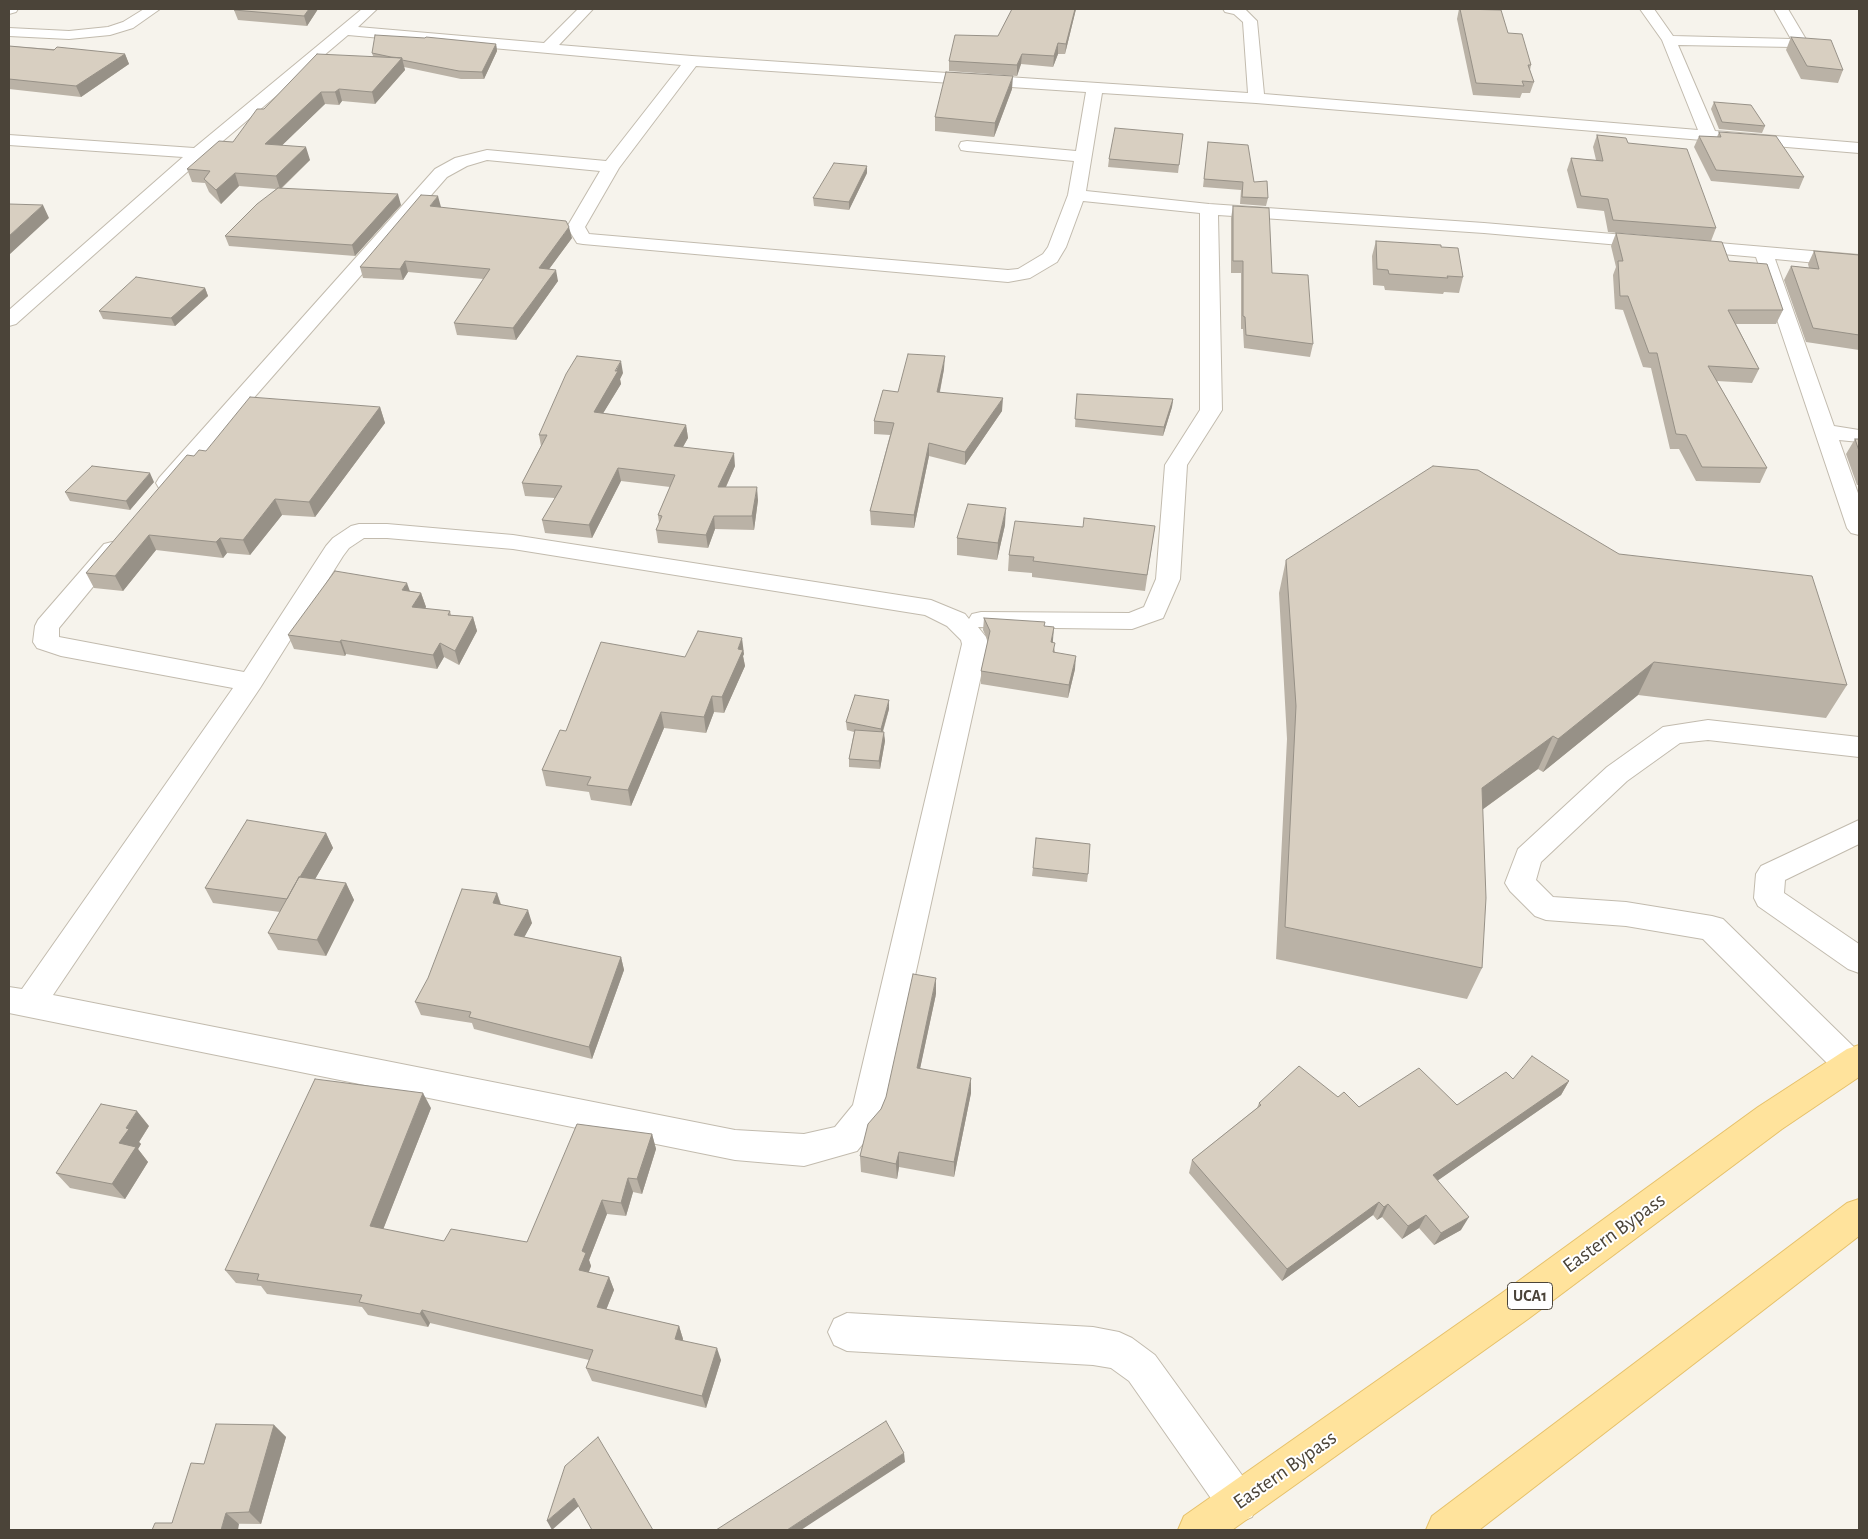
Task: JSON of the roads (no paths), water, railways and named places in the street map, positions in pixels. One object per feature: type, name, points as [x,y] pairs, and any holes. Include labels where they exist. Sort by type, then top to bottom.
[{"type":"main road","name":"Eastern Bypass","points":[[1198,1530],[1515,1306],[1770,1118],[1855,1061]]},
{"type":"main road","points":[[1446,1530],[1859,1215]]},
{"type":"street","points":[[9,32],[69,35],[110,30],[128,24],[153,9]]},
{"type":"street","points":[[9,320],[198,152],[370,9]]},
{"type":"street","points":[[548,48],[586,9]]},
{"type":"street","points":[[1230,9],[1239,11],[1250,21],[1256,98]]},
{"type":"street","points":[[1647,9],[1668,40],[1708,135]]},
{"type":"street","points":[[1668,40],[1793,43],[1800,41],[1781,9]]},
{"type":"street","points":[[345,30],[692,61],[1256,98],[1859,148]]},
{"type":"street","points":[[692,61],[611,166],[576,227],[583,239],[1008,276],[1023,274],[1050,258],[1057,247],[1077,194],[1095,88]]},
{"type":"street","points":[[9,140],[198,152]]},
{"type":"street","points":[[967,146],[1083,157]]},
{"type":"street","points":[[152,501],[441,173],[460,162],[487,155],[611,166]]},
{"type":"street","points":[[1077,194],[1209,209],[1484,228],[1859,261]]},
{"type":"street","points":[[956,620],[1132,621],[1154,612],[1168,579],[1176,465],[1211,410],[1209,209]]},
{"type":"street","points":[[1764,254],[1859,528]]},
{"type":"street","points":[[1826,431],[1859,436]]},
{"type":"street","points":[[127,530],[47,626],[46,642],[61,647],[251,682]]},
{"type":"street","points":[[359,531],[387,531],[513,542],[931,608],[956,620],[973,637],[976,644],[868,1112],[845,1140],[804,1150],[735,1145],[19,1001],[251,682],[334,551],[341,543],[359,531]]},
{"type":"street","points":[[1855,1061],[1712,928],[1626,914],[1546,908],[1520,883],[1528,857],[1617,774],[1672,734],[1708,730],[1859,747]]},
{"type":"street","points":[[1859,831],[1771,874],[1769,898],[1859,960]]},
{"type":"street","points":[[847,1332],[1093,1346],[1119,1351],[1142,1368],[1238,1503]]}]
